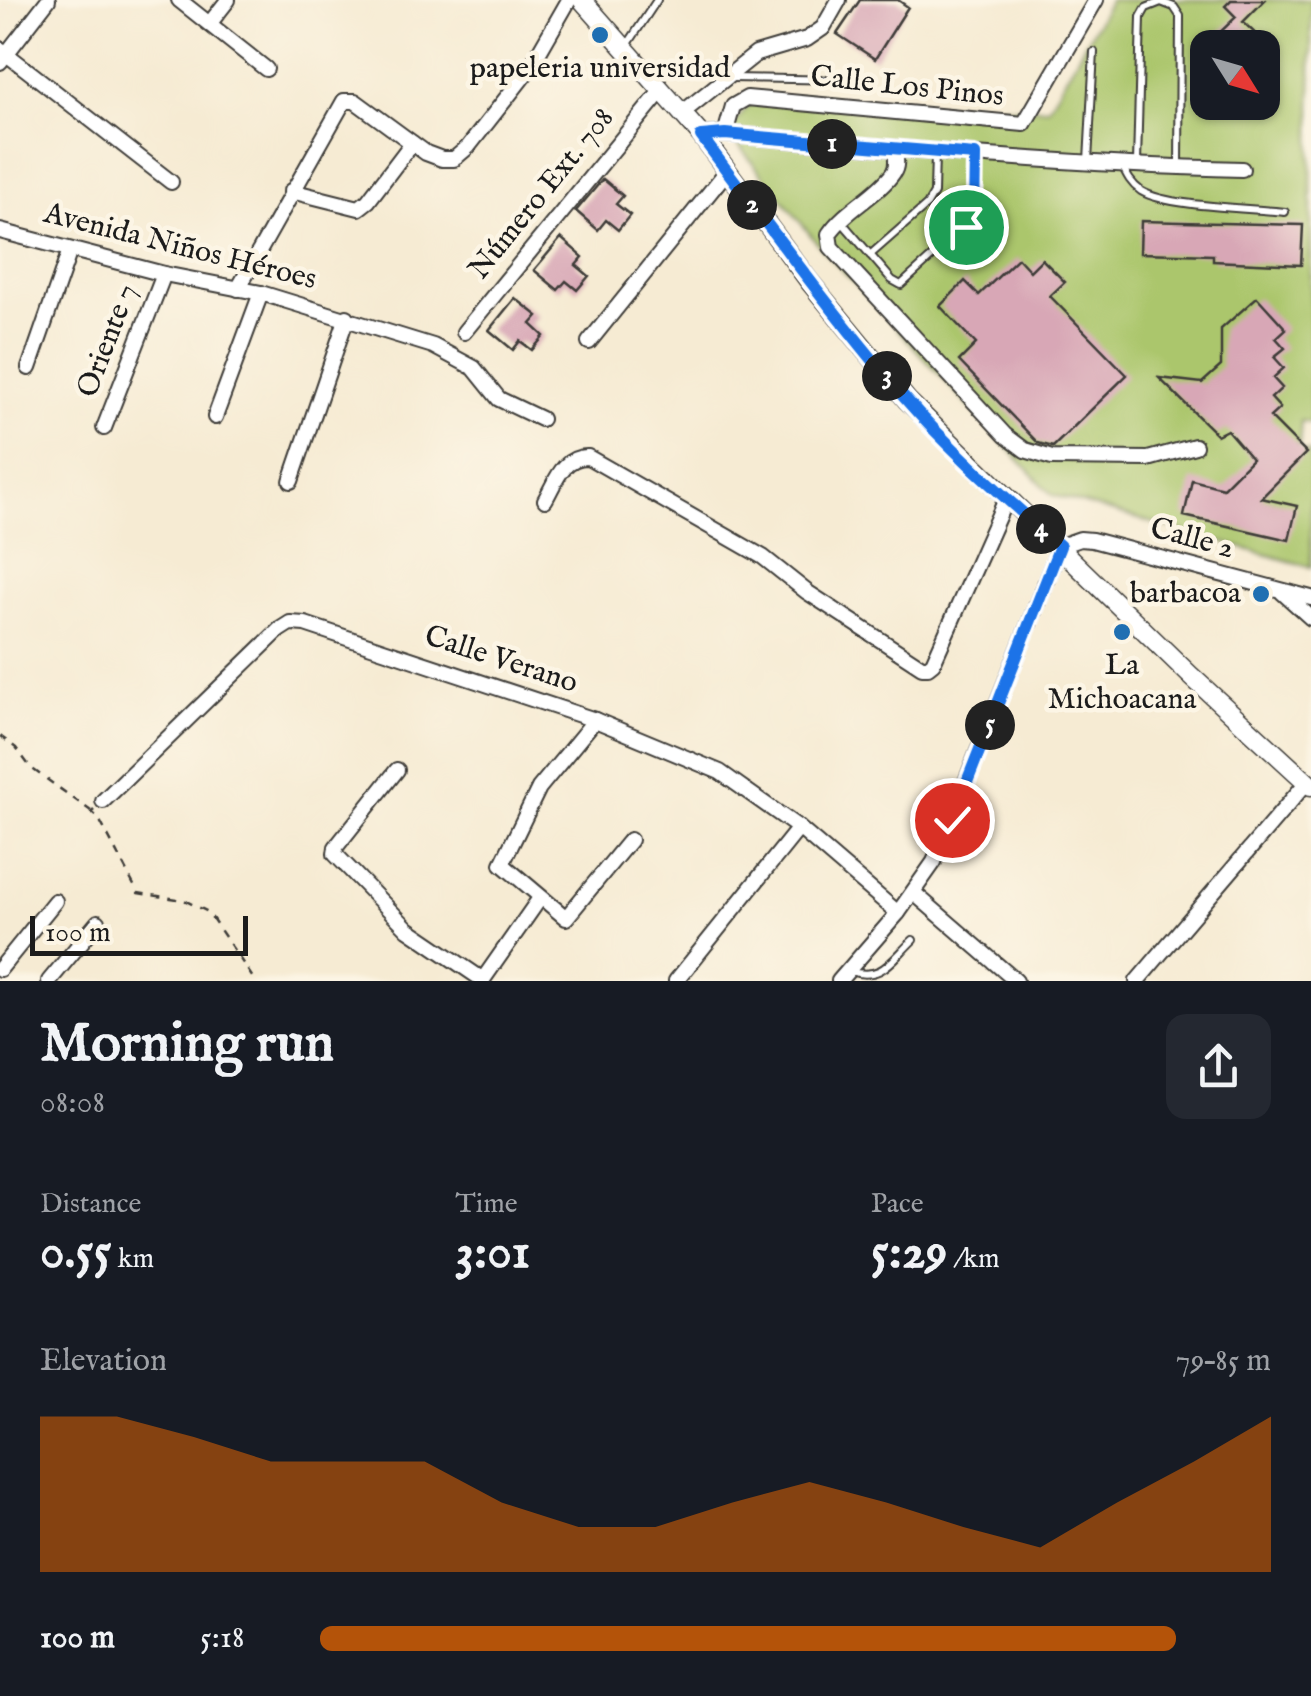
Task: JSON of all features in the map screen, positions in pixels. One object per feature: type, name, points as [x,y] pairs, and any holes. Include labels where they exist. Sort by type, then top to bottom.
[{"type":"street","points":[[48,0],[2,55],[171,182]]},
{"type":"street","points":[[180,0],[266,69]]},
{"type":"street","points":[[210,24],[228,0]]},
{"type":"street","points":[[238,289],[338,107],[348,100],[356,101],[442,160],[460,155],[530,68],[568,0]]},
{"type":"street","points":[[582,0],[701,136],[809,281],[907,400],[1191,676],[1309,784],[1137,981]]},
{"type":"street","points":[[682,113],[756,54],[807,39],[823,28],[839,0]]},
{"type":"street","name":"Calle Los Pinos","points":[[725,134],[733,106],[747,98],[1024,124],[1096,0]]},
{"type":"street","name":"Número Ext. 708","points":[[464,332],[662,90]]},
{"type":"street","points":[[701,136],[725,134],[935,153],[1242,169]]},
{"type":"street","points":[[292,191],[359,208],[412,143]]},
{"type":"street","points":[[895,150],[897,162],[892,174],[839,219],[829,234],[830,247],[1005,436],[1024,450],[1052,458],[1148,458],[1195,446]]},
{"type":"street","points":[[589,342],[727,171]]},
{"type":"street","name":"Avenida Niños Héroes","points":[[0,231],[164,274],[261,294],[456,356],[474,368],[499,400],[541,419]]},
{"type":"street","points":[[28,368],[70,250]]},
{"type":"street","name":"Oriente 7","points":[[104,428],[164,274]]},
{"type":"street","points":[[216,417],[261,294]]},
{"type":"street","points":[[291,482],[346,318]]},
{"type":"street","points":[[544,500],[566,464],[578,457],[588,457],[763,557],[806,592],[928,668],[1006,499]]},
{"type":"street","name":"Calle 2","points":[[1060,546],[1080,539],[1092,540],[1311,598]]},
{"type":"street","points":[[843,976],[914,893],[934,862],[1060,546]]},
{"type":"street","points":[[1280,591],[1311,618]]},
{"type":"street","name":"Calle Verano","points":[[97,807],[279,630],[290,623],[304,624],[595,720],[720,772],[799,828],[898,913]]},
{"type":"street","points":[[595,720],[540,788],[502,864],[566,918],[630,840]]},
{"type":"street","points":[[397,770],[334,854],[408,929],[483,980],[540,898]]},
{"type":"street","points":[[676,981],[799,828]]},
{"type":"street","points":[[914,893],[1016,981]]},
{"type":"street","points":[[0,969],[55,900]]},
{"type":"street","points":[[50,981],[98,922]]},
{"type":"lane","points":[[625,48],[657,0]]},
{"type":"lane","points":[[1179,168],[1180,16],[1174,7],[1161,2],[1146,8],[1141,17],[1130,183],[1164,200],[1285,212]]},
{"type":"lane","points":[[1088,162],[1094,52]]},
{"type":"lane","points":[[730,78],[844,80]]},
{"type":"lane","points":[[870,255],[926,205],[934,193],[935,153]]},
{"type":"lane","points":[[839,219],[892,280],[901,284],[966,227],[974,213],[975,155]]},
{"type":"lane","points":[[843,976],[876,975],[913,940]]},
{"type":"path","points":[[0,736],[32,768],[97,807],[98,819],[138,893],[184,900],[208,912],[255,981]]},
{"type":"green space","points":[[1110,0],[1311,0],[1311,423],[1301,421],[1299,450],[1311,452],[1311,567],[1052,495],[818,244],[728,132],[753,100],[1048,108]]},
{"type":"building","points":[[860,0],[898,0],[908,7],[875,59],[837,34]]},
{"type":"building","points":[[1231,0],[1265,0],[1243,22],[1252,30],[1222,30],[1236,17],[1225,6]]},
{"type":"building","points":[[603,179],[623,196],[616,204],[630,215],[618,230],[606,220],[598,230],[576,211]]},
{"type":"building","points":[[1141,221],[1303,225],[1301,265],[1213,261],[1213,255],[1140,253]]},
{"type":"building","points":[[561,238],[583,257],[576,265],[589,276],[577,290],[566,281],[558,290],[534,270]]},
{"type":"building","points":[[1018,258],[1030,271],[1042,259],[1065,282],[1050,296],[1127,375],[1053,447],[1038,443],[959,361],[976,344],[940,306],[965,281],[979,295]]},
{"type":"building","points":[[1257,297],[1286,329],[1276,338],[1285,348],[1274,357],[1284,368],[1273,378],[1282,388],[1271,398],[1280,408],[1270,417],[1306,453],[1261,498],[1297,506],[1289,540],[1184,516],[1192,480],[1223,488],[1252,459],[1227,430],[1217,435],[1159,378],[1202,383],[1221,366],[1221,329]]},
{"type":"building","points":[[515,298],[538,316],[531,324],[544,336],[532,350],[520,341],[513,350],[489,330]]},
{"type":"place","name":"papeleria universidad","points":[[600,35]]},
{"type":"place","name":"barbacoa","points":[[1261,594]]},
{"type":"place","name":"La Michoacana","points":[[1122,632]]},
{"type":"route","points":[[952,820],[1060,546],[1006,499],[907,400],[809,281],[701,136],[725,134],[975,155],[974,213],[966,227]]}]
